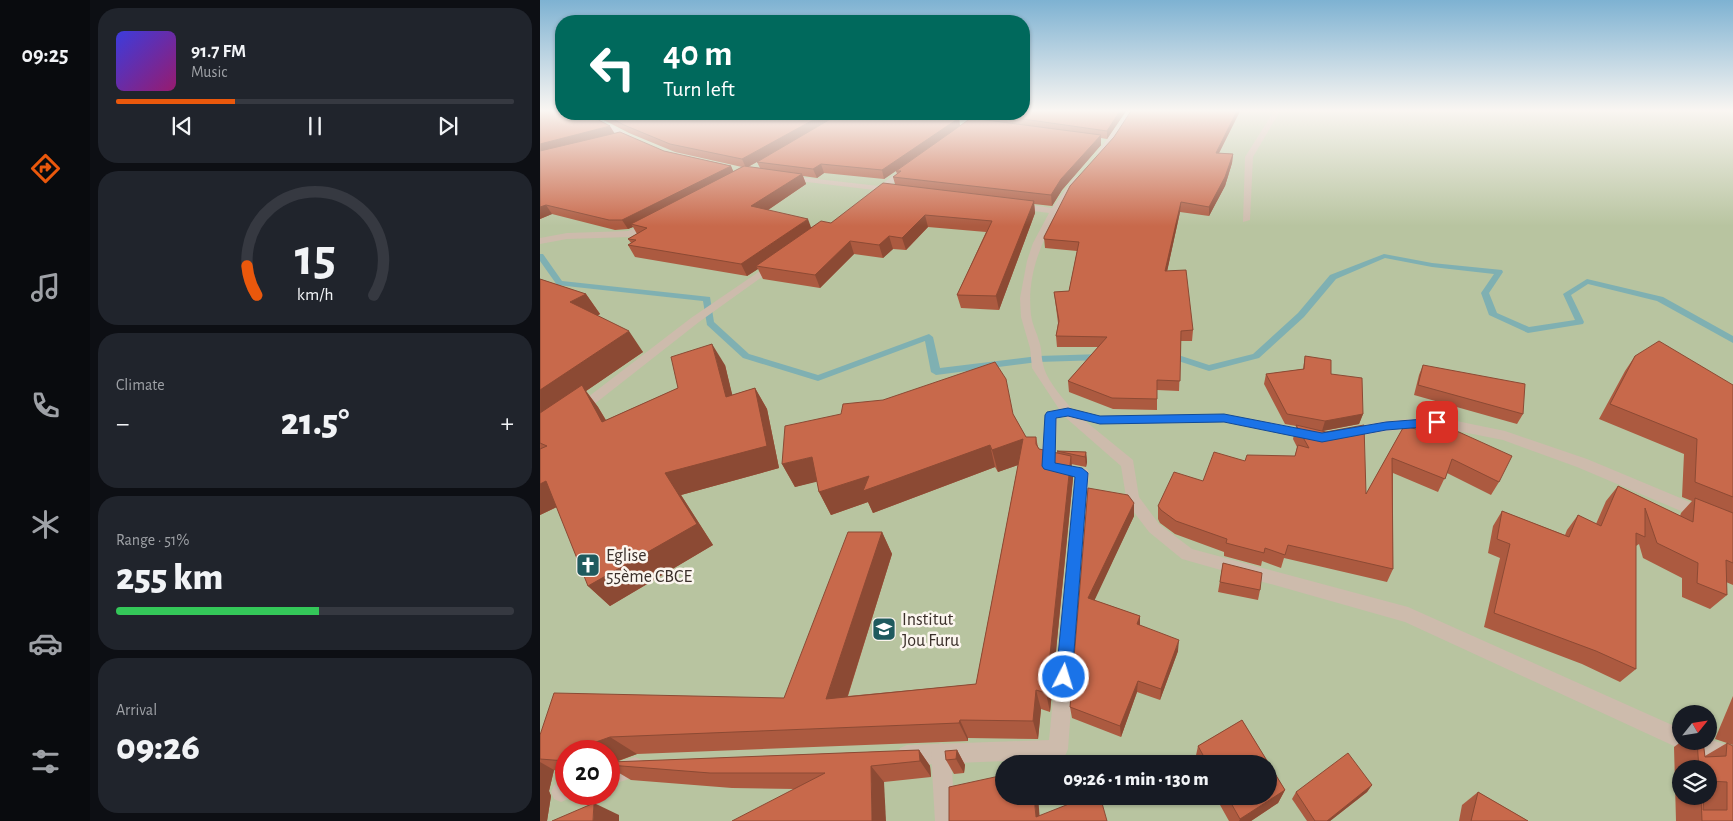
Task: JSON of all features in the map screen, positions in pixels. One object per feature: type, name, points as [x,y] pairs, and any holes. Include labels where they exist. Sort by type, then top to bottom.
[{"type":"street","points":[[1097,158],[1105,149]]},
{"type":"street","points":[[1246,220],[1248,156],[1252,149]]},
{"type":"street","points":[[865,200],[886,189],[913,165]]},
{"type":"street","points":[[1084,172],[1066,193],[1055,211],[1030,263],[1025,293],[1026,318],[1035,344],[1037,365],[1054,395],[1068,412],[1128,464],[1132,498],[1154,528],[1187,554],[1408,615],[1672,739]]},
{"type":"street","points":[[785,177],[886,189]]},
{"type":"street","points":[[1007,205],[1055,211]]},
{"type":"street","points":[[540,240],[567,236],[630,234],[655,221]]},
{"type":"street","points":[[568,419],[695,320],[785,257]]},
{"type":"street","points":[[892,755],[1058,749],[1082,473],[1048,466],[1051,415],[1068,412],[1100,420],[1224,418],[1327,437],[1386,426],[1437,422],[1505,436],[1582,463],[1733,527]]},
{"type":"street","points":[[1704,750],[1733,757]]},
{"type":"street","points":[[941,753],[945,821]]},
{"type":"street","points":[[620,772],[637,766],[656,766]]},
{"type":"green space","points":[[540,149],[1733,149],[1733,821],[540,821]]},
{"type":"building","points":[[547,149],[660,149],[731,166],[622,220],[609,220],[546,205],[540,207],[540,151]]},
{"type":"building","points":[[696,149],[760,149],[742,159]]},
{"type":"building","points":[[779,149],[913,149],[882,170],[821,164],[813,169],[757,162]]},
{"type":"building","points":[[927,149],[1088,149],[1061,179],[1051,195],[893,177],[901,171],[896,171]]},
{"type":"building","points":[[1103,149],[1218,149],[1216,153],[1233,154],[1225,177],[1209,207],[1181,202],[1165,271],[1186,270],[1193,330],[1181,331],[1180,381],[1157,380],[1157,399],[1112,398],[1068,381],[1107,337],[1056,336],[1059,321],[1054,292],[1069,291],[1079,242],[1044,239],[1044,237],[1070,186]]},
{"type":"building","points":[[744,166],[802,174],[751,206],[808,219],[741,264],[628,245],[636,240],[628,239],[647,228],[631,224]]},
{"type":"building","points":[[883,183],[1034,201],[996,296],[957,295],[992,221],[925,215],[902,238],[889,236],[879,245],[850,241],[815,275],[756,266],[821,221],[831,223]]},
{"type":"building","points":[[540,279],[586,294],[570,302],[629,331],[540,390]]},
{"type":"building","points":[[1659,341],[1733,385],[1733,497],[1695,482],[1697,439],[1610,404],[1635,356]]},
{"type":"building","points":[[712,344],[726,397],[755,388],[767,446],[665,473],[697,524],[588,586],[546,481],[540,484],[540,449],[547,446],[540,443],[540,413],[582,385],[602,422],[678,388],[671,357]]},
{"type":"building","points":[[1305,356],[1331,360],[1331,374],[1362,378],[1363,414],[1325,421],[1287,414],[1266,374],[1304,369]]},
{"type":"building","points":[[995,362],[1006,379],[1013,414],[1026,437],[1036,437],[1036,444],[1039,449],[1071,456],[1046,693],[1036,690],[1033,721],[960,720],[959,723],[610,737],[602,740],[555,740],[555,760],[540,759],[540,735],[554,693],[784,698],[848,532],[882,532],[826,699],[976,684],[1023,439],[992,450],[990,445],[863,491],[869,476],[819,492],[812,457],[782,464],[785,426],[841,414],[843,404],[883,400]]},
{"type":"building","points":[[1423,365],[1525,384],[1523,414],[1418,385]]},
{"type":"building","points":[[1430,419],[1512,456],[1499,482],[1452,459],[1445,479],[1392,458],[1393,569],[1288,545],[1285,555],[1265,548],[1264,553],[1226,543],[1227,539],[1176,521],[1158,506],[1174,472],[1203,481],[1214,452],[1245,461],[1247,455],[1295,456],[1298,445],[1309,448],[1296,425],[1326,432],[1364,425],[1366,494],[1404,426],[1432,433]]},
{"type":"building","points":[[1057,451],[1086,452],[1085,457]]},
{"type":"building","points":[[1618,486],[1693,522],[1695,498],[1733,513],[1733,563],[1726,560],[1727,595],[1697,583],[1698,563],[1657,543],[1645,508],[1645,537],[1636,533],[1636,669],[1596,651],[1494,613],[1510,544],[1497,539],[1502,511],[1569,537],[1578,515],[1601,526]]},
{"type":"building","points":[[1088,488],[1128,495],[1134,503],[1088,598],[1140,616],[1137,624],[1179,640],[1161,689],[1138,681],[1120,726],[1070,707]]},
{"type":"building","points":[[1223,563],[1262,573],[1260,590],[1220,582]]},
{"type":"building","points":[[1242,720],[1264,755],[1203,755],[1198,746]]},
{"type":"building","points":[[1727,743],[1733,746],[1733,821],[1702,821],[1701,805],[1703,805],[1703,810],[1727,810],[1727,782],[1717,781],[1717,760],[1698,760],[1698,750],[1704,750],[1705,757],[1726,756]]},
{"type":"building","points":[[919,750],[920,761],[871,766],[872,821],[732,821],[825,773],[710,773],[620,766],[620,762]]},
{"type":"building","points":[[957,750],[956,759],[946,760],[945,751]]},
{"type":"building","points":[[1348,753],[1372,785],[1327,821],[1315,821],[1296,792]]},
{"type":"building","points":[[995,777],[995,805],[1035,805],[1036,817],[1066,805],[1103,805],[1107,821],[949,821],[949,787]]},
{"type":"building","points":[[1277,777],[1285,790],[1277,795]]},
{"type":"building","points":[[1478,792],[1528,821],[1471,821]]},
{"type":"building","points":[[589,805],[594,805],[593,821],[552,821]]},
{"type":"building","points":[[1232,805],[1262,805],[1240,819]]},
{"type":"waterway","points":[[540,256],[560,283],[707,299],[710,323],[746,356],[818,378],[929,337],[936,372],[1038,359],[1102,357]]},
{"type":"waterway","points":[[1169,355],[1209,368],[1256,356],[1301,315],[1333,277],[1384,256],[1432,265],[1499,272],[1485,293],[1493,315],[1528,330],[1580,322],[1567,294],[1587,281],[1660,299],[1733,340]]},
{"type":"place","name":"Eglise 55ème CBCE","points":[[588,565]]},
{"type":"place","name":"Institut Jou Furu","points":[[884,629]]},
{"type":"route","points":[[1064,677],[1082,473],[1048,466],[1051,415],[1068,412],[1100,420],[1166,417],[1224,418],[1322,438],[1386,426],[1437,422]]}]
